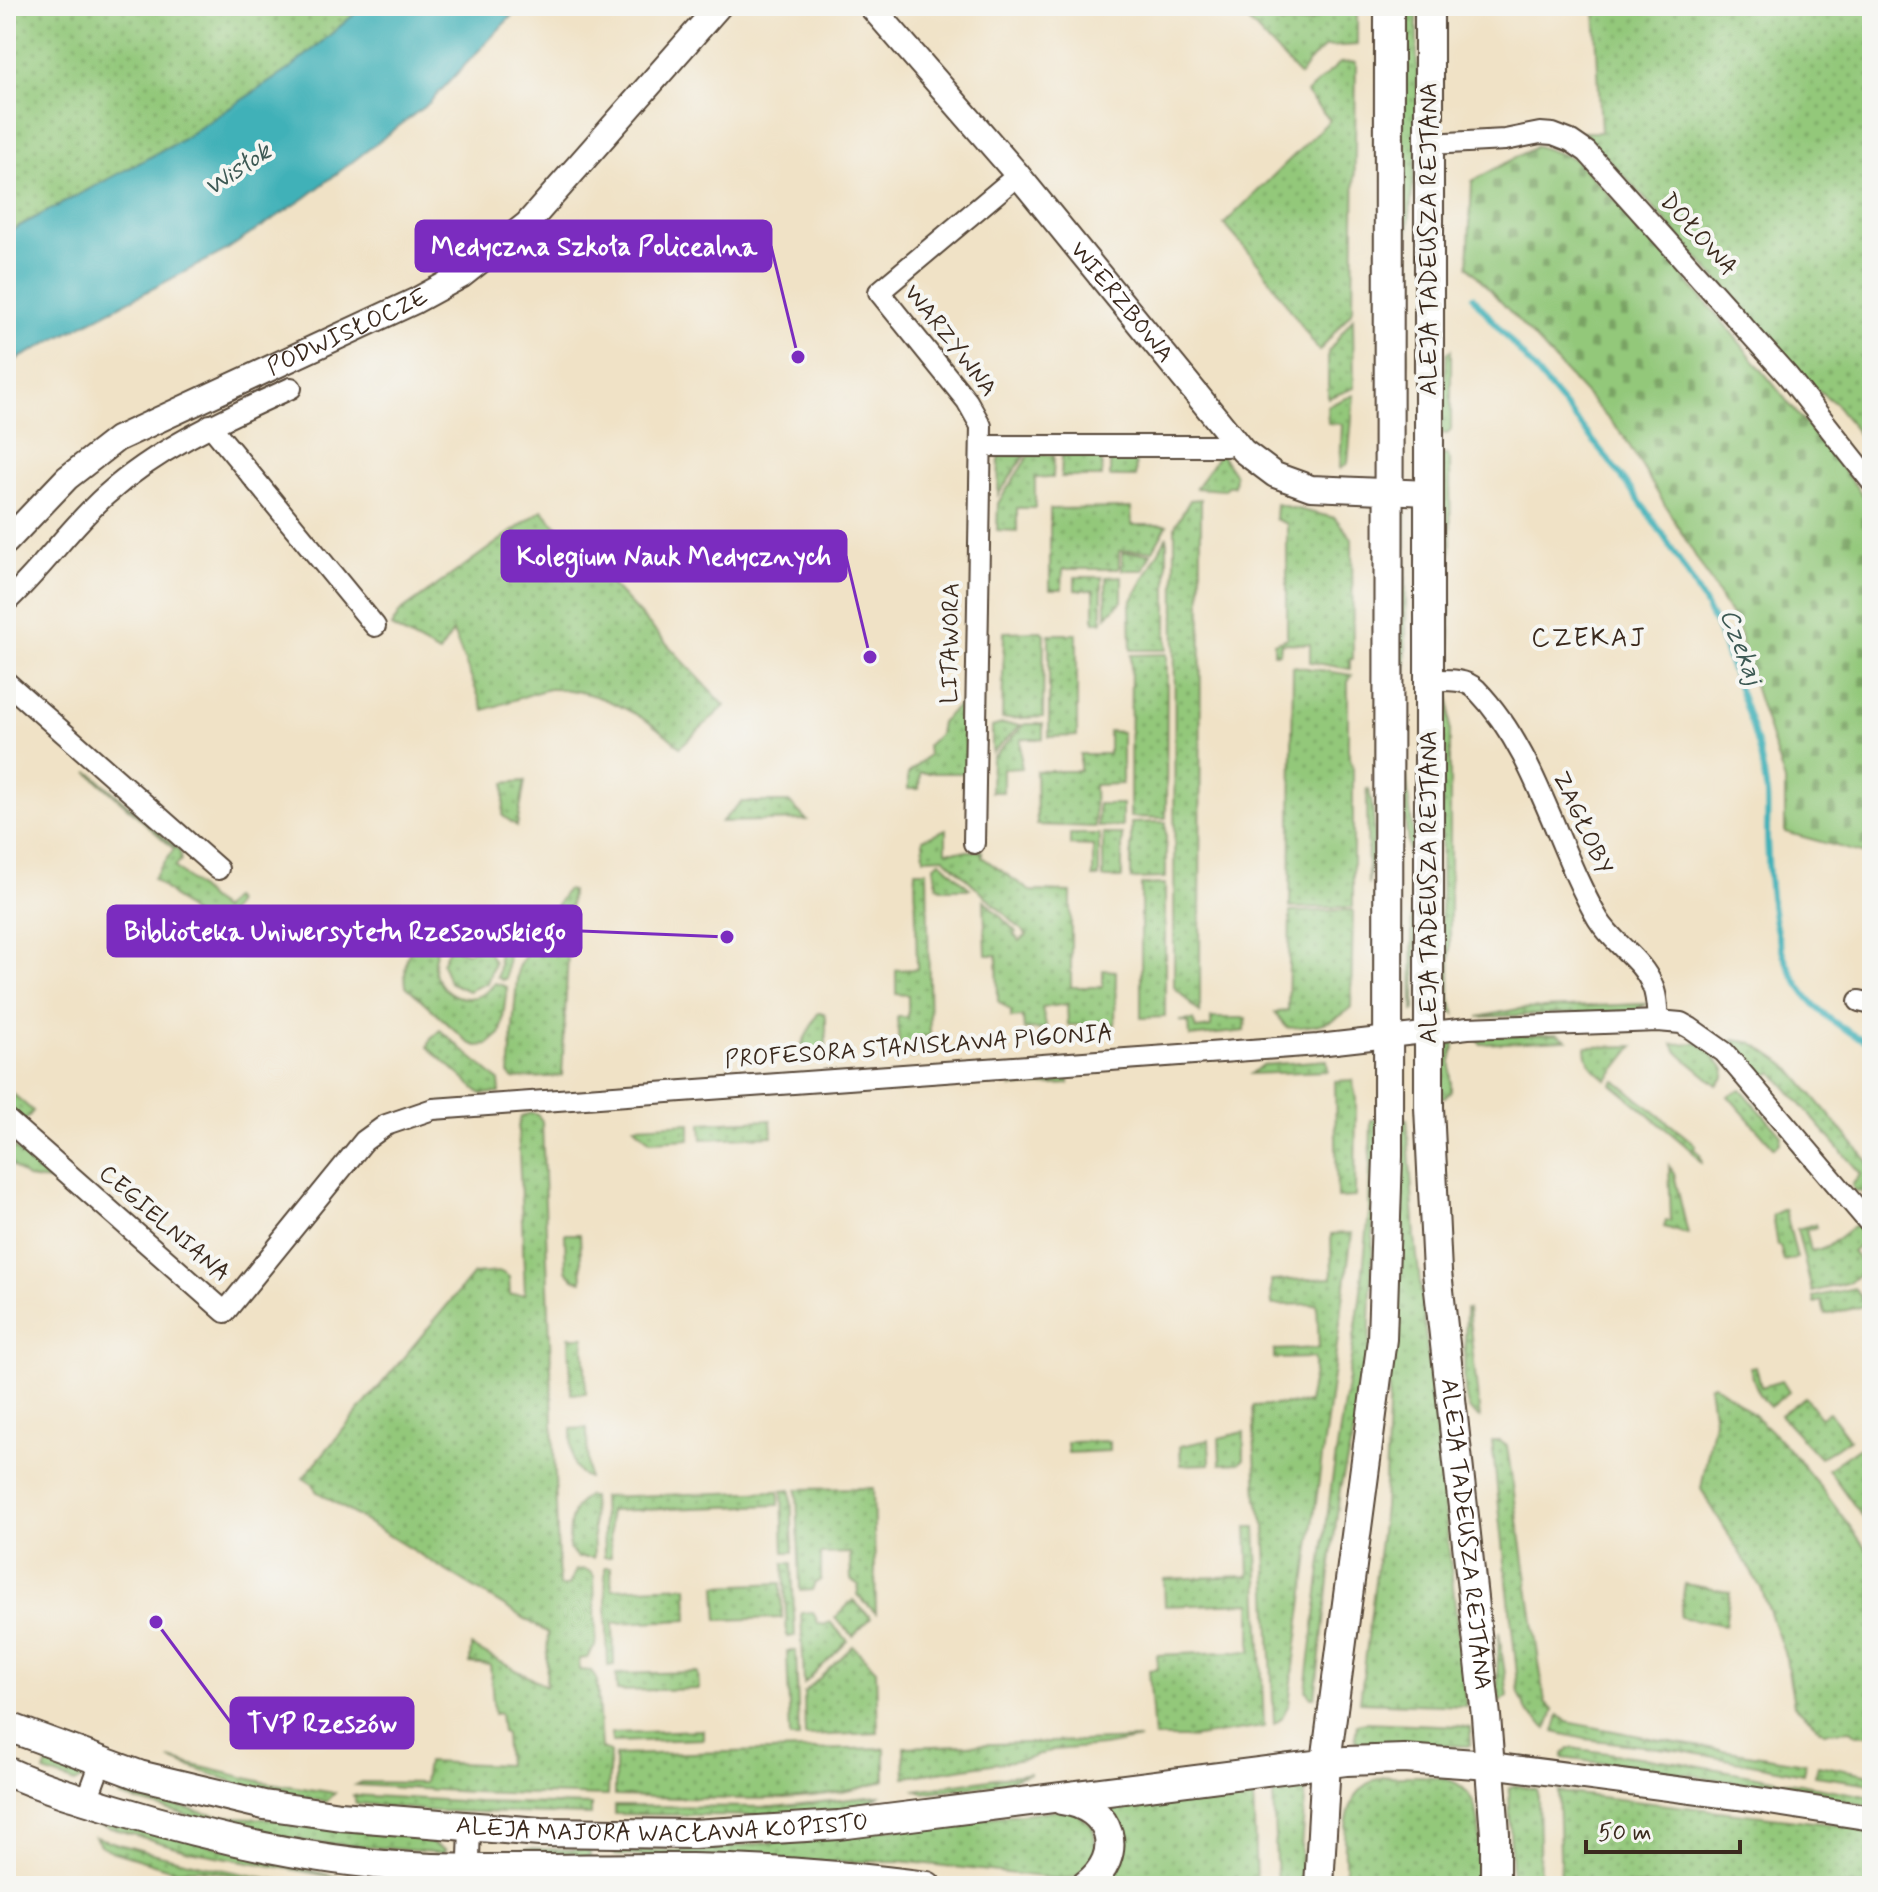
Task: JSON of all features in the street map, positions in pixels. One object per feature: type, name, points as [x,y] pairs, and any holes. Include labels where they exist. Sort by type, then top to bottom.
[{"type":"main road","name":"ALEJA TADEUSZA REJTANA","points":[[1319,1886],[1326,1762],[1382,1339],[1388,1217],[1389,6]]},
{"type":"main road","name":"ALEJA TADEUSZA REJTANA","points":[[1429,6],[1429,1107],[1436,1259],[1490,1765],[1495,1886]]},
{"type":"main road","name":"ALEJA MAJORA WACŁAWA KOPISTO","points":[[6,1726],[101,1762],[175,1785],[264,1805],[340,1816],[470,1828],[693,1834],[839,1825],[1326,1762],[1404,1759],[1490,1765]]},
{"type":"main road","name":"ALEJA MAJORA WACŁAWA KOPISTO","points":[[6,1771],[87,1800],[182,1828],[279,1849],[468,1877],[757,1870],[927,1886]]},
{"type":"main road","points":[[1053,1799],[1085,1805],[1106,1826],[1108,1855],[1099,1874],[1085,1886]]},
{"type":"street","name":"PODWISŁOCZE","points":[[6,542],[67,478],[117,439],[415,301],[461,276],[527,224],[719,6]]},
{"type":"street","name":"WIERZBOWA","points":[[871,6],[1018,175],[1234,441],[1264,468],[1299,485],[1389,493],[1429,493]]},
{"type":"street","name":"DOŁOWA","points":[[1429,144],[1505,140],[1540,133],[1553,134],[1579,146],[1606,170],[1788,376],[1872,482]]},
{"type":"street","name":"WARZYWNA","points":[[982,446],[981,426],[967,401],[879,292],[1018,175]]},
{"type":"street","points":[[6,602],[106,495],[139,468],[210,425],[291,388]]},
{"type":"street","points":[[210,425],[375,626]]},
{"type":"street","points":[[982,446],[1226,446],[1234,441]]},
{"type":"street","name":"LITAWORA","points":[[974,843],[982,446]]},
{"type":"street","name":"ZAGŁOBY","points":[[1429,680],[1455,680],[1473,686],[1514,741],[1599,920],[1612,939],[1646,972],[1654,987],[1658,1021]]},
{"type":"street","points":[[6,682],[218,869]]},
{"type":"street","points":[[1429,1032],[1658,1021],[1681,1023],[1724,1052],[1872,1226]]},
{"type":"street","name":"PROFESORA STANISŁAWA PIGONIA","points":[[412,1114],[449,1106],[1389,1039],[1429,1032]]},
{"type":"street","name":"CEGIELNIANA","points":[[6,1119],[225,1312],[364,1141],[374,1131],[412,1114]]},
{"type":"street","points":[[87,1800],[101,1762]]},
{"type":"street","points":[[1490,1765],[1872,1818]]},
{"type":"street","points":[[468,1877],[470,1828]]},
{"type":"green space","points":[[6,6],[364,6],[293,67],[175,144],[6,233]]},
{"type":"green space","points":[[1234,6],[1266,6],[1281,24],[1311,22],[1313,14],[1320,8],[1357,6],[1357,45],[1325,47],[1300,76]]},
{"type":"green space","points":[[1401,6],[1417,6],[1417,150],[1407,239],[1406,433],[1400,433]]},
{"type":"green space","points":[[1595,6],[1872,6],[1872,453],[1836,404],[1805,380],[1583,132],[1601,132]]},
{"type":"green space","points":[[1356,62],[1353,310],[1319,351],[1259,264],[1224,224],[1330,120],[1306,93],[1340,63]]},
{"type":"green space","points":[[1537,146],[1573,158],[1640,226],[1727,327],[1872,506],[1872,856],[1785,832],[1785,782],[1742,648],[1739,629],[1623,435],[1468,266],[1472,181]]},
{"type":"green space","points":[[1353,318],[1354,388],[1328,398],[1328,352]]},
{"type":"green space","points":[[1451,350],[1451,429],[1447,434],[1440,433],[1447,353]]},
{"type":"green space","points":[[1354,395],[1348,463],[1340,469],[1342,424],[1328,423],[1327,406]]},
{"type":"green space","points":[[999,455],[1025,455],[998,495]]},
{"type":"green space","points":[[1029,455],[1054,455],[1053,478],[1035,478],[1035,508],[1017,508],[1017,531],[997,530],[998,503]]},
{"type":"green space","points":[[1062,455],[1102,455],[1102,477],[1061,477]]},
{"type":"green space","points":[[1440,455],[1447,455],[1450,460],[1451,577],[1446,578],[1440,570]]},
{"type":"green space","points":[[1110,456],[1135,456],[1136,477],[1110,477]]},
{"type":"green space","points":[[1218,456],[1222,456],[1235,475],[1234,486],[1228,486],[1225,490],[1196,488]]},
{"type":"green space","points":[[1201,499],[1200,1013],[1174,987],[1175,526],[1190,500]]},
{"type":"green space","points":[[1276,504],[1335,518],[1352,538],[1353,659],[1350,659],[1350,669],[1310,662],[1310,644],[1281,643],[1280,653],[1274,653],[1274,643],[1287,638],[1287,524],[1275,519]]},
{"type":"green space","points":[[1131,508],[1132,525],[1167,525],[1153,550],[1119,551],[1119,569],[1063,569],[1062,589],[1050,589],[1050,509]]},
{"type":"green space","points":[[542,510],[725,706],[680,747],[637,715],[585,693],[550,689],[484,710],[453,632],[439,653],[391,627],[400,612]]},
{"type":"green space","points":[[1401,514],[1406,515],[1406,774],[1417,871],[1413,1011],[1411,872],[1400,774]]},
{"type":"green space","points":[[1167,536],[1167,650],[1131,650],[1130,604]]},
{"type":"green space","points":[[1122,553],[1151,553],[1143,570],[1122,570]]},
{"type":"green space","points":[[1122,576],[1122,601],[1106,617],[1106,577]]},
{"type":"green space","points":[[1075,577],[1102,577],[1102,622],[1094,622],[1094,590],[1075,590]]},
{"type":"green space","points":[[1445,590],[1450,590],[1450,670],[1443,663],[1440,597]]},
{"type":"green space","points":[[1041,631],[1044,634],[1043,717],[1002,719],[1004,632]]},
{"type":"green space","points":[[1049,634],[1077,634],[1077,736],[1049,737]]},
{"type":"green space","points":[[1167,654],[1166,818],[1130,817],[1131,655]]},
{"type":"green space","points":[[1293,666],[1352,675],[1348,682],[1348,750],[1353,769],[1353,907],[1290,908]]},
{"type":"green space","points":[[1450,691],[1450,998],[1455,1014],[1444,1009],[1441,1003],[1442,699]]},
{"type":"green space","points":[[966,698],[966,773],[920,773],[919,789],[908,789],[908,774],[928,755],[927,746],[939,734],[941,722]]},
{"type":"green space","points":[[1025,724],[1043,724],[1043,739],[1021,739],[1021,768],[1003,769],[1003,792],[991,792],[992,758]]},
{"type":"green space","points":[[1021,725],[992,753],[992,727]]},
{"type":"green space","points":[[1109,731],[1122,732],[1122,784],[1094,785],[1095,827],[1037,825],[1036,771],[1080,771],[1080,754],[1109,754]]},
{"type":"green space","points":[[88,772],[180,851],[181,860],[175,867],[222,910],[232,898],[236,902],[216,935],[153,878],[174,849]]},
{"type":"green space","points":[[525,781],[517,826],[503,816],[505,783]]},
{"type":"green space","points":[[1367,789],[1372,802],[1374,826],[1368,885]]},
{"type":"green space","points":[[741,802],[789,802],[807,820],[721,822]]},
{"type":"green space","points":[[1098,804],[1122,804],[1122,826],[1098,827]]},
{"type":"green space","points":[[1166,822],[1166,878],[1131,879],[1131,823]]},
{"type":"green space","points":[[946,829],[946,851],[982,851],[982,857],[1030,891],[1071,892],[1071,987],[1103,987],[1103,970],[1116,971],[1115,1025],[1068,1025],[1067,1004],[1042,1008],[1051,1047],[1047,1046],[1041,1029],[1024,1030],[1023,1017],[1011,1018],[1011,1011],[998,1001],[997,955],[986,955],[984,900],[1016,932],[1014,935],[1020,941],[1027,935],[944,857],[924,858],[923,839]]},
{"type":"green space","points":[[1070,834],[1099,834],[1099,877],[1093,877],[1093,846],[1070,845]]},
{"type":"green space","points":[[1103,834],[1122,834],[1122,878],[1103,878]]},
{"type":"green space","points":[[940,861],[970,889],[937,886],[934,866]]},
{"type":"green space","points":[[915,871],[927,871],[930,1036],[923,1036],[923,1055],[911,1058],[899,1046],[897,1017],[908,1017],[908,995],[896,994],[896,970],[917,969]]},
{"type":"green space","points":[[1165,884],[1165,1017],[1141,1018],[1141,885]]},
{"type":"green space","points":[[566,890],[571,891],[562,1076],[513,1079],[509,1075],[518,967]]},
{"type":"green space","points":[[1353,910],[1351,1007],[1330,1021],[1287,1028],[1275,1012],[1288,1011],[1290,912]]},
{"type":"green space","points":[[510,924],[506,978],[502,980],[497,977],[497,951],[488,939],[490,930]]},
{"type":"green space","points":[[424,929],[443,940],[435,955],[434,969],[447,990],[470,998],[483,994],[495,983],[507,987],[501,1033],[487,1045],[469,1043],[406,986],[408,955]]},
{"type":"green space","points":[[451,944],[467,953],[485,944],[494,963],[487,983],[468,991],[449,982],[442,963]]},
{"type":"green space","points":[[1646,1004],[1635,1011],[1478,1017],[1518,1009]]},
{"type":"green space","points":[[818,1013],[824,1013],[826,1017],[826,1050],[819,1055],[795,1057]]},
{"type":"green space","points":[[1211,1018],[1246,1018],[1245,1031],[1190,1037],[1189,1023],[1179,1021],[1193,1020],[1196,1029],[1211,1027]]},
{"type":"green space","points":[[440,1030],[499,1081],[500,1093],[481,1094],[428,1047],[431,1038]]},
{"type":"green space","points":[[1557,1034],[1567,1040],[1481,1044],[1478,1040],[1478,1037]]},
{"type":"green space","points":[[1456,1040],[1451,1061],[1451,1091],[1440,1097],[1443,1051]]},
{"type":"green space","points":[[1734,1040],[1753,1043],[1789,1067],[1872,1166],[1872,1186],[1865,1193],[1854,1190],[1852,1185],[1861,1174],[1773,1072],[1760,1079],[1735,1051]]},
{"type":"green space","points":[[1698,1043],[1725,1069],[1724,1077],[1717,1085],[1677,1052],[1673,1044]]},
{"type":"green space","points":[[1634,1046],[1607,1080],[1592,1066],[1586,1053],[1586,1047]]},
{"type":"green space","points":[[1327,1060],[1328,1071],[1251,1074],[1262,1065]]},
{"type":"green space","points":[[1068,1070],[1069,1084],[1012,1087],[1024,1074]]},
{"type":"green space","points":[[1352,1080],[1356,1099],[1355,1197],[1337,1198],[1335,1081]]},
{"type":"green space","points":[[1615,1080],[1696,1145],[1694,1149],[1700,1154],[1702,1164],[1691,1150],[1612,1084]]},
{"type":"green space","points":[[6,1088],[33,1111],[23,1123],[6,1108]]},
{"type":"green space","points":[[1741,1089],[1781,1135],[1780,1142],[1774,1148],[1728,1096]]},
{"type":"green space","points":[[532,1113],[542,1121],[559,1586],[569,1586],[576,1570],[587,1570],[594,1577],[596,1645],[587,1658],[579,1659],[579,1670],[591,1671],[597,1680],[601,1749],[610,1752],[608,1796],[356,1785],[362,1782],[424,1783],[427,1762],[507,1765],[500,1713],[494,1714],[490,1665],[470,1663],[471,1646],[546,1686],[548,1633],[316,1491],[314,1485],[303,1478],[473,1274],[501,1272],[509,1277],[510,1295],[525,1294],[518,1127],[521,1116]]},
{"type":"green space","points":[[1377,1119],[1369,1352],[1340,1489],[1315,1697],[1311,1697],[1306,1690],[1331,1487],[1360,1300],[1369,1213],[1371,1120]]},
{"type":"green space","points":[[1400,1119],[1407,1119],[1415,1237],[1466,1706],[1360,1702],[1384,1507]]},
{"type":"green space","points":[[771,1120],[772,1136],[702,1139],[701,1123]]},
{"type":"green space","points":[[690,1123],[690,1139],[650,1141],[634,1126]]},
{"type":"green space","points":[[6,1134],[11,1138],[8,1142],[51,1181],[27,1178],[6,1160]]},
{"type":"green space","points":[[1669,1166],[1674,1174],[1688,1234],[1664,1227],[1666,1221],[1671,1221]]},
{"type":"green space","points":[[1785,1209],[1797,1258],[1784,1261],[1780,1246],[1777,1246],[1772,1215]]},
{"type":"green space","points":[[1815,1224],[1816,1227],[1806,1230],[1811,1251],[1827,1247],[1858,1225],[1865,1233],[1866,1240],[1852,1252],[1866,1268],[1850,1282],[1812,1292],[1797,1229]]},
{"type":"green space","points":[[1352,1233],[1289,1704],[1281,1719],[1274,1724],[1265,1527],[1257,1500],[1253,1406],[1308,1403],[1314,1358],[1274,1359],[1274,1350],[1319,1348],[1317,1304],[1272,1305],[1271,1281],[1332,1278],[1331,1234]]},
{"type":"green space","points":[[565,1234],[580,1234],[582,1281],[574,1279],[566,1270]]},
{"type":"green space","points":[[1854,1288],[1868,1305],[1825,1315],[1822,1301],[1814,1303],[1813,1297]]},
{"type":"green space","points":[[1466,1309],[1480,1418],[1470,1410],[1465,1390]]},
{"type":"green space","points":[[569,1337],[584,1337],[586,1393],[571,1394]]},
{"type":"green space","points":[[1756,1366],[1761,1387],[1782,1381],[1789,1392],[1770,1407],[1759,1393],[1753,1378],[1750,1367]]},
{"type":"green space","points":[[1713,1384],[1780,1440],[1818,1484],[1870,1554],[1872,1735],[1857,1735],[1851,1730],[1824,1732],[1794,1705],[1786,1658],[1761,1588],[1701,1489],[1714,1420],[1709,1386]]},
{"type":"green space","points":[[1805,1397],[1820,1417],[1829,1412],[1849,1439],[1820,1458],[1780,1415]]},
{"type":"green space","points":[[587,1428],[588,1478],[574,1465],[571,1443],[571,1429]]},
{"type":"green space","points":[[1244,1432],[1244,1459],[1239,1463],[1220,1464],[1219,1438]]},
{"type":"green space","points":[[1209,1440],[1210,1464],[1181,1465],[1180,1446]]},
{"type":"green space","points":[[1109,1441],[1109,1451],[1068,1453],[1067,1442]]},
{"type":"green space","points":[[1492,1441],[1500,1441],[1507,1446],[1545,1702],[1554,1711],[1547,1729],[1527,1711],[1519,1693]]},
{"type":"green space","points":[[1864,1444],[1872,1452],[1872,1530],[1828,1469]]},
{"type":"green space","points":[[873,1488],[876,1613],[857,1595],[859,1585],[851,1580],[850,1553],[821,1554],[821,1580],[815,1583],[812,1590],[800,1591],[797,1489]]},
{"type":"green space","points":[[791,1490],[793,1552],[784,1552],[782,1491]]},
{"type":"green space","points":[[779,1491],[779,1505],[609,1511],[611,1557],[604,1557],[602,1497]]},
{"type":"green space","points":[[587,1496],[592,1497],[594,1558],[578,1558],[569,1549],[570,1527],[573,1513]]},
{"type":"green space","points":[[1247,1527],[1256,1527],[1264,1727],[1190,1738],[1154,1738],[1149,1670],[1158,1669],[1157,1655],[1251,1651],[1251,1603],[1165,1606],[1164,1579],[1249,1576]]},
{"type":"green space","points":[[784,1563],[792,1563],[795,1636],[787,1637]]},
{"type":"green space","points":[[605,1567],[611,1567],[612,1589],[687,1586],[688,1620],[613,1623],[614,1665],[608,1666]]},
{"type":"green space","points":[[781,1583],[782,1618],[718,1620],[716,1586]]},
{"type":"green space","points":[[1685,1584],[1730,1592],[1725,1625],[1680,1617]]},
{"type":"green space","points":[[853,1600],[871,1618],[853,1636],[835,1618]]},
{"type":"green space","points":[[813,1612],[818,1623],[824,1625],[830,1622],[848,1641],[804,1684],[801,1613]]},
{"type":"green space","points":[[1499,1632],[1508,1696],[1500,1702],[1497,1677]]},
{"type":"green space","points":[[853,1646],[876,1670],[878,1733],[805,1736],[804,1693]]},
{"type":"green space","points":[[787,1651],[796,1651],[799,1738],[790,1738]]},
{"type":"green space","points":[[698,1672],[699,1689],[617,1691],[616,1674]]},
{"type":"green space","points":[[1559,1715],[1567,1722],[1805,1763],[1803,1774],[1683,1751],[1585,1739],[1554,1732]]},
{"type":"green space","points":[[1357,1724],[1470,1728],[1471,1744],[1358,1743],[1355,1739]]},
{"type":"green space","points":[[703,1730],[703,1739],[612,1742],[611,1733]]},
{"type":"green space","points":[[1140,1739],[1053,1750],[1031,1758],[905,1777],[904,1747]]},
{"type":"green space","points":[[885,1748],[885,1780],[857,1789],[790,1798],[615,1796],[615,1755]]},
{"type":"green space","points":[[1570,1748],[1684,1763],[1872,1797],[1872,1806],[1686,1774],[1563,1758]]},
{"type":"green space","points":[[49,1759],[83,1770],[84,1778],[75,1783],[44,1772]]},
{"type":"green space","points":[[169,1759],[263,1782],[335,1793],[326,1802],[247,1787]]},
{"type":"green space","points":[[1818,1765],[1872,1775],[1872,1784],[1815,1776]]},
{"type":"green space","points":[[1030,1773],[1003,1783],[923,1793],[916,1790]]},
{"type":"green space","points":[[1389,1776],[1439,1777],[1460,1786],[1470,1796],[1479,1824],[1478,1886],[1346,1886],[1345,1836],[1352,1804],[1360,1791],[1372,1781]]},
{"type":"green space","points":[[1305,1782],[1306,1786],[1301,1886],[1277,1886],[1273,1793],[1276,1784]]},
{"type":"green space","points":[[1514,1785],[1536,1789],[1540,1886],[1512,1886],[1509,1789]]},
{"type":"green space","points":[[1253,1787],[1256,1886],[1103,1886],[1106,1804]]},
{"type":"green space","points":[[1558,1792],[1872,1829],[1872,1886],[1561,1886]]},
{"type":"green space","points":[[120,1793],[218,1816],[412,1835],[446,1850],[444,1853],[309,1842],[225,1826],[119,1796]]},
{"type":"green space","points":[[353,1795],[591,1805],[591,1815],[432,1811],[356,1803]]},
{"type":"green space","points":[[879,1796],[862,1808],[777,1816],[615,1814],[615,1806],[773,1807]]},
{"type":"green space","points":[[1073,1810],[1093,1826],[1097,1855],[1075,1877],[1059,1879],[901,1861],[830,1862],[615,1855],[616,1850],[694,1851]]},
{"type":"green space","points":[[102,1821],[345,1879],[189,1851],[97,1824]]},
{"type":"green space","points":[[95,1837],[202,1865],[310,1886],[198,1869],[173,1870],[111,1851],[100,1845]]},
{"type":"green space","points":[[528,1849],[590,1850],[590,1857],[508,1854]]},
{"type":"water","name":"Wisłok","points":[[364,6],[521,6],[429,103],[305,198],[225,251],[6,365],[6,233],[175,144],[292,67]]},
{"type":"waterway","name":"Czekaj","points":[[1473,297],[1634,493],[1690,578],[1714,622],[1762,762],[1767,795],[1772,904],[1786,960],[1799,985],[1816,1007],[1841,1027],[1872,1044]]},
{"type":"place","name":"Medyczna Szkoła Policealna","points":[[798,357]]},
{"type":"place","name":"Kolegium Nauk Medycznych","points":[[870,657]]},
{"type":"place","name":"Biblioteka Uniwersytetu Rzeszowskiego","points":[[727,937]]},
{"type":"place","name":"TVP Rzeszów","points":[[156,1622]]},
{"type":"district","name":"CZEKAJ","points":[[1589,639]]}]
